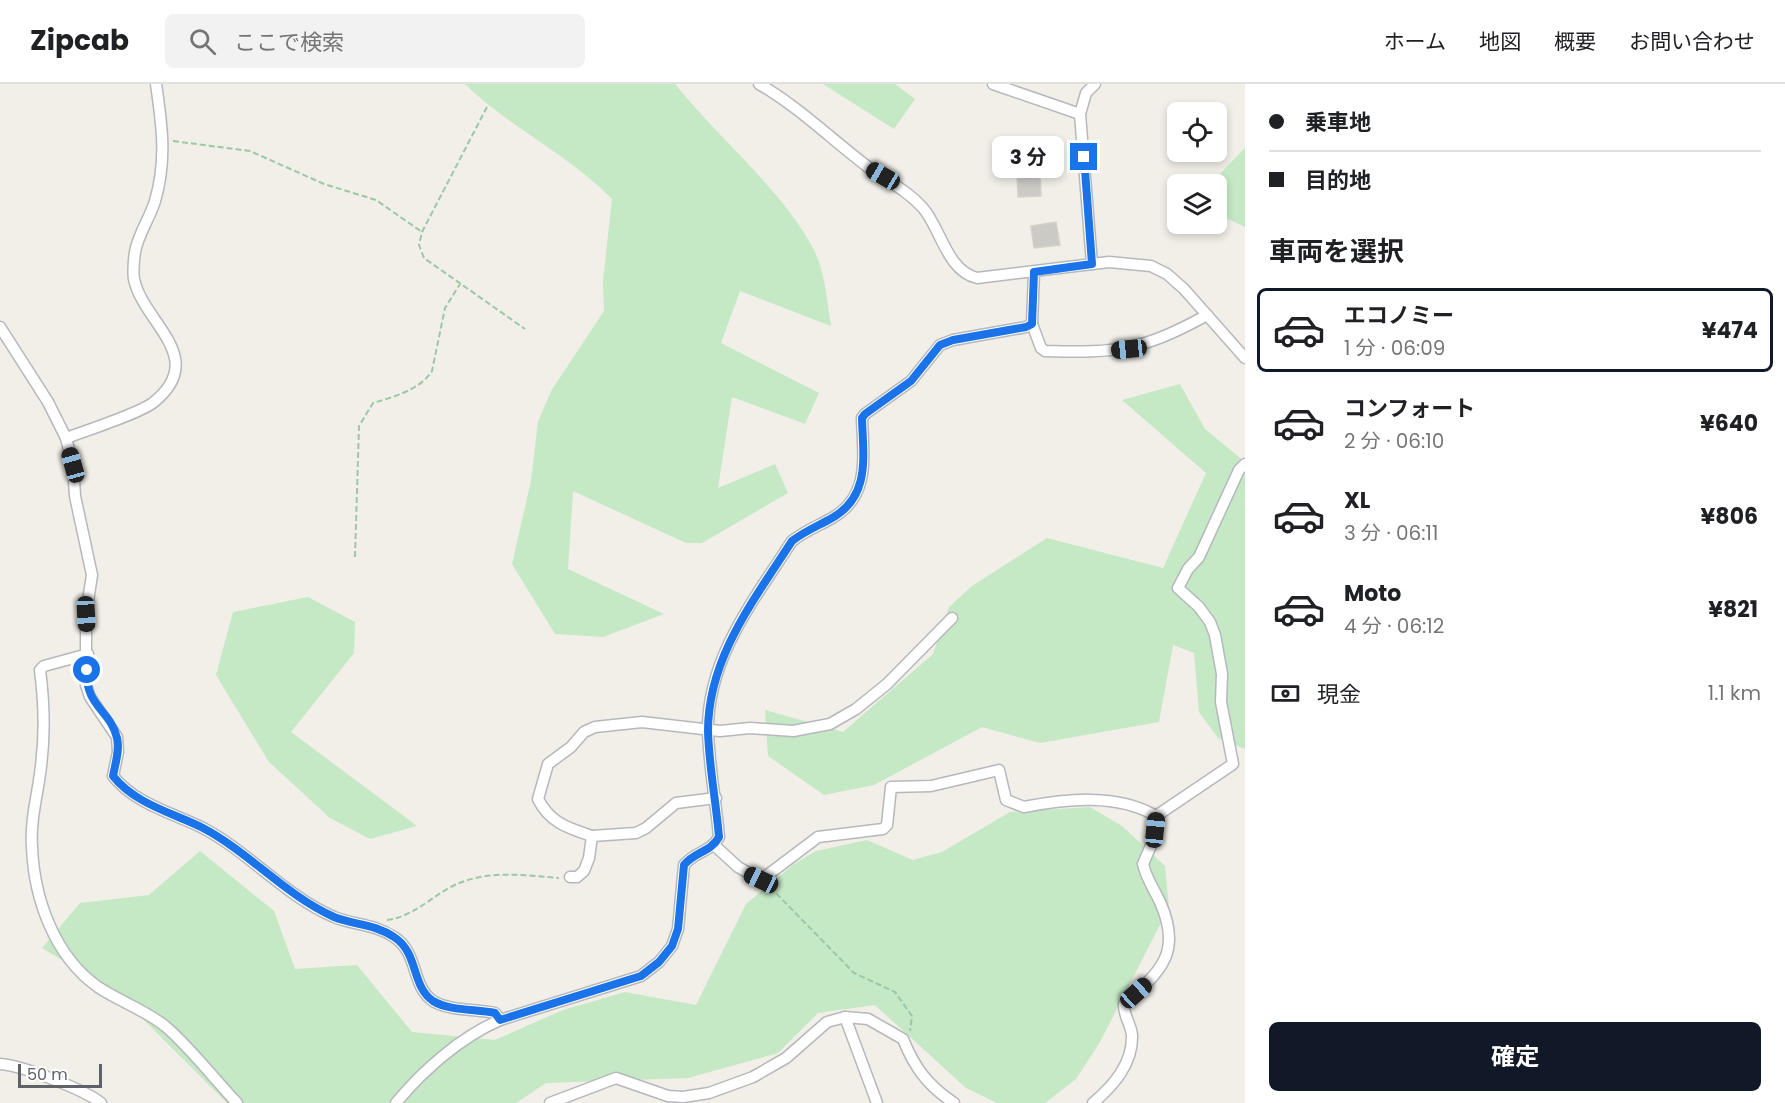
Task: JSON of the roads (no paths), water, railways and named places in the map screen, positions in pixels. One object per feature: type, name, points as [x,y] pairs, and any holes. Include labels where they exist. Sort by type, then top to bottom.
[{"type":"street","points":[[66,438],[153,404],[167,388],[176,369],[170,339],[147,306],[134,279],[135,252],[155,201],[165,142],[156,84]]},
{"type":"street","points":[[759,84],[786,100],[869,168],[910,195],[931,220],[957,267],[967,276],[977,278],[1092,264],[1132,262],[1151,266],[1167,274],[1184,289],[1245,358]]},
{"type":"street","points":[[993,84],[1080,114]]},
{"type":"street","points":[[1092,264],[1080,114],[1086,93],[1095,84]]},
{"type":"street","points":[[1034,272],[1032,324],[1041,348],[1045,351],[1101,352],[1129,349],[1178,332],[1207,315]]},
{"type":"street","points":[[396,1103],[425,1073],[481,1028],[641,976],[672,946],[678,929],[684,865],[688,859],[714,845],[719,837],[708,729],[719,663],[745,613],[792,541],[848,507],[860,491],[863,470],[862,418],[865,414],[911,381],[940,345],[953,340],[1032,324]]},
{"type":"street","points":[[0,327],[48,402],[66,438],[73,465],[75,496],[92,575],[86,614],[88,654],[86,685],[90,697],[117,737],[118,752],[113,776],[120,785],[134,795],[224,841],[273,880],[310,904],[335,917],[377,927],[396,938],[410,952],[419,981],[432,1000],[441,1005],[495,1013],[500,1020]]},
{"type":"street","points":[[1093,1103],[1111,1088],[1125,1064],[1132,1036],[1123,1011],[1124,1004],[1161,969],[1170,947],[1161,903],[1143,864],[1153,842],[1156,816],[1233,764],[1221,702],[1222,674],[1215,635],[1210,622],[1199,607],[1178,588],[1188,569],[1199,557],[1239,470],[1245,464]]},
{"type":"street","points":[[716,798],[676,802],[646,828],[636,833],[592,836],[558,824],[544,811],[538,799],[548,764],[571,747],[584,732],[595,727],[642,722],[708,729],[793,730],[830,724],[856,709],[887,684],[952,618]]},
{"type":"street","points":[[88,654],[44,666],[40,670],[43,698],[41,766],[32,817],[37,894],[46,920],[81,973],[98,986],[165,1026],[237,1103]]},
{"type":"street","points":[[714,845],[738,867],[761,880],[818,837],[883,829],[887,825],[891,787],[931,786],[999,770],[1006,800],[1014,806],[1024,807],[1080,800],[1135,806],[1156,816]]},
{"type":"street","points":[[570,877],[577,877],[584,871],[592,836]]},
{"type":"street","points":[[845,1017],[877,1103]]},
{"type":"street","points":[[550,1103],[616,1078],[668,1096],[683,1097],[709,1092],[753,1077],[786,1058],[827,1022],[845,1017],[868,1019],[903,1039],[912,1064],[920,1074],[954,1103]]},
{"type":"street","points":[[0,1064],[14,1065],[53,1081],[76,1087],[101,1103]]}]
